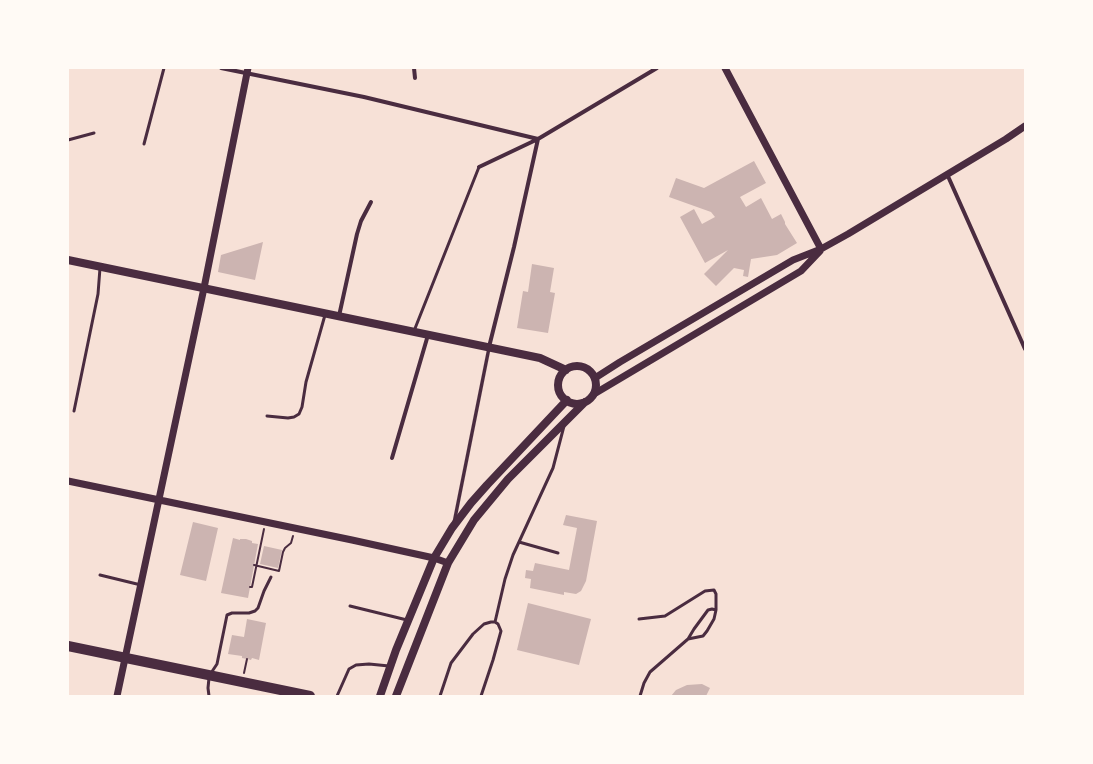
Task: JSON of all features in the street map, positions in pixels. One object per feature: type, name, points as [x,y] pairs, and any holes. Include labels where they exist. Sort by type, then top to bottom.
[{"type":"main road","points":[[68,260],[540,358],[566,370]]},
{"type":"main road","points":[[577,366],[588,369],[595,378],[596,389],[594,394],[590,399],[584,402],[573,403],[567,400],[560,391],[559,385],[562,374],[571,367],[577,366]]},
{"type":"main road","points":[[380,696],[390,666],[434,558],[452,528],[487,485],[567,400]]},
{"type":"main road","points":[[396,696],[448,563],[474,520],[508,479],[584,402]]},
{"type":"main road","points":[[68,646],[310,696]]},
{"type":"street","points":[[221,68],[248,70],[538,139]]},
{"type":"street","points":[[414,68],[415,78]]},
{"type":"street","points":[[479,167],[538,139],[657,68]]},
{"type":"street","points":[[725,68],[821,249]]},
{"type":"street","points":[[117,696],[204,288],[248,70]]},
{"type":"street","points":[[595,378],[626,358],[793,260],[821,249],[848,234],[1025,126]]},
{"type":"street","points":[[452,528],[489,348],[514,247],[538,139]]},
{"type":"street","points":[[948,174],[1025,349]]},
{"type":"street","points":[[339,316],[360,221],[371,202]]},
{"type":"street","points":[[594,394],[801,271],[821,249]]},
{"type":"street","points":[[392,458],[428,335]]},
{"type":"street","points":[[68,481],[158,501],[352,540],[434,558],[448,563]]},
{"type":"lane","points":[[144,144],[164,68]]},
{"type":"lane","points":[[68,140],[94,132]]},
{"type":"lane","points":[[414,332],[479,167]]},
{"type":"lane","points":[[74,411],[98,294],[100,267]]},
{"type":"lane","points":[[267,416],[288,418],[299,414],[325,313]]},
{"type":"lane","points":[[495,622],[512,555],[554,468],[565,421]]},
{"type":"lane","points":[[519,542],[558,553]]},
{"type":"lane","points":[[100,575],[141,584]]},
{"type":"lane","points":[[209,696],[209,675],[217,664],[227,615],[232,612],[255,611],[258,608],[264,590],[271,577]]},
{"type":"lane","points":[[639,619],[665,616],[705,591],[714,590],[716,594],[716,610],[714,619],[703,636],[688,639]]},
{"type":"lane","points":[[350,606],[409,621]]},
{"type":"lane","points":[[640,696],[644,683],[650,672],[688,639],[708,610],[716,610]]},
{"type":"lane","points":[[440,696],[451,663],[478,629],[484,624],[495,622],[498,624],[501,631],[481,696]]},
{"type":"lane","points":[[337,696],[349,669],[356,665],[369,664],[390,666]]},
{"type":"path","points":[[250,587],[252,587],[266,522]]},
{"type":"path","points":[[256,565],[279,571],[283,552],[291,543],[294,528]]},
{"type":"path","points":[[242,682],[247,659]]},
{"type":"building","points":[[754,161],[766,183],[740,197],[746,207],[761,198],[772,219],[781,214],[785,224],[797,243],[777,255],[751,259],[748,277],[743,276],[744,270],[734,268],[716,286],[704,274],[728,250],[705,263],[680,217],[694,209],[702,224],[715,217],[711,212],[669,197],[676,178],[704,188]]},
{"type":"building","points":[[263,242],[255,280],[218,272],[221,255]]},
{"type":"building","points":[[532,264],[554,268],[550,292],[555,293],[548,333],[517,328],[523,291],[528,292]]},
{"type":"building","points":[[566,515],[597,521],[586,581],[581,591],[576,594],[564,592],[564,595],[530,588],[531,579],[525,578],[526,570],[533,571],[535,563],[569,570],[577,528],[563,525]]},
{"type":"building","points":[[193,522],[218,528],[206,581],[180,575]]},
{"type":"building","points":[[233,538],[240,540],[246,539],[252,541],[252,543],[258,544],[248,598],[221,593]]},
{"type":"building","points":[[264,546],[282,550],[278,568],[260,564]]},
{"type":"building","points":[[528,603],[591,619],[579,665],[517,650]]},
{"type":"building","points":[[247,619],[266,623],[259,660],[252,658],[251,660],[242,658],[242,656],[228,654],[232,635],[244,637]]},
{"type":"building","points":[[702,684],[710,688],[706,696],[671,696],[676,690],[687,685]]}]
